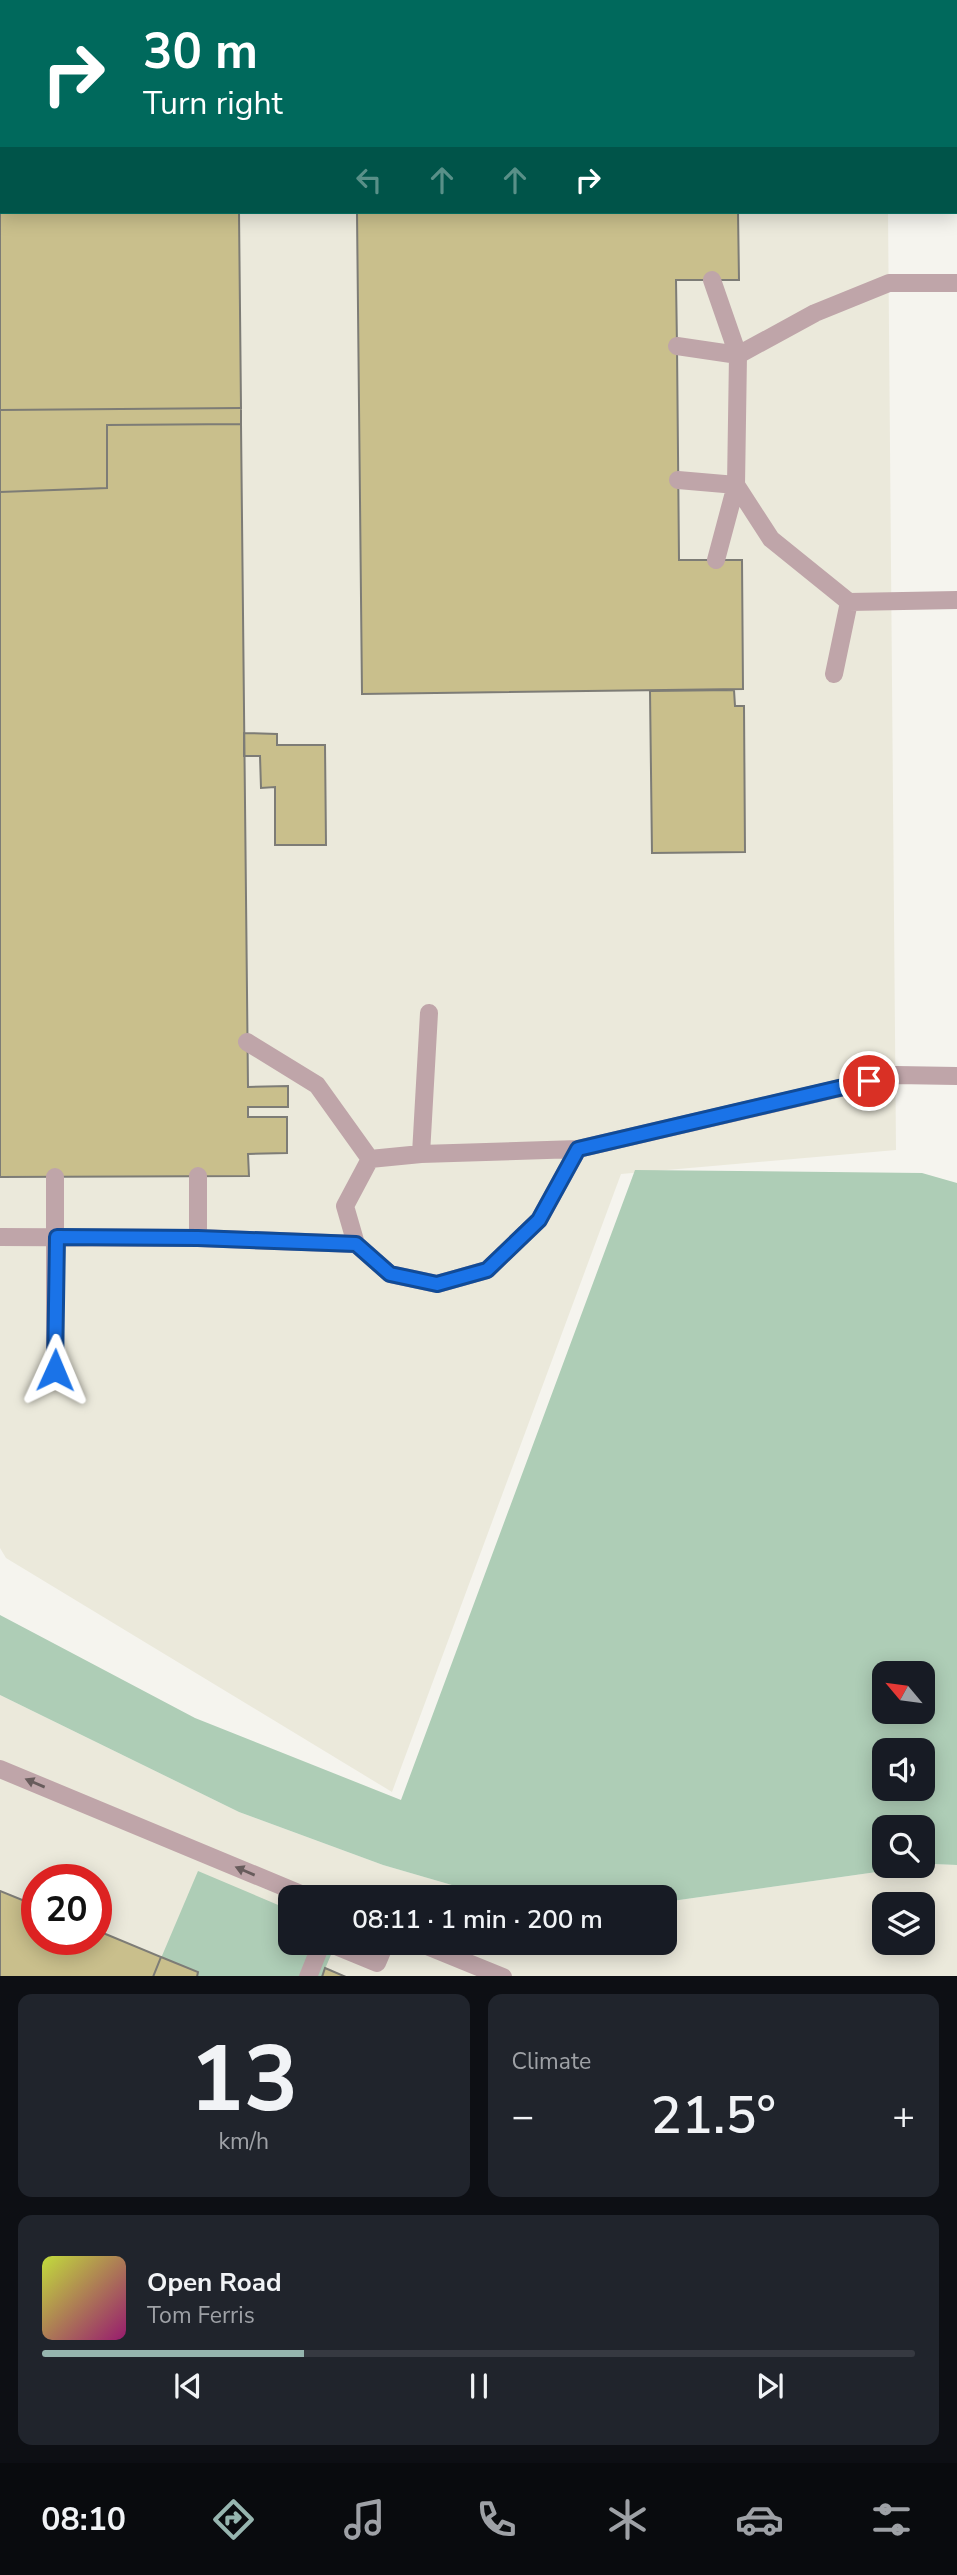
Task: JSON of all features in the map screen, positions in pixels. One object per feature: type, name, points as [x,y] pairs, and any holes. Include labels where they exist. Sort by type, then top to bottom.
[{"type":"lane","points":[[712,280],[738,355],[736,485],[716,560]]},
{"type":"lane","points":[[677,346],[738,355],[815,313],[889,283],[957,283]]},
{"type":"lane","points":[[678,480],[736,485]]},
{"type":"lane","points":[[736,485],[771,539],[849,603],[957,600]]},
{"type":"lane","points":[[834,674],[849,603]]},
{"type":"lane","points":[[421,1154],[429,1013]]},
{"type":"lane","points":[[247,1042],[317,1084],[370,1159]]},
{"type":"lane","points":[[370,1159],[421,1154],[578,1149],[896,1075],[957,1076]]},
{"type":"lane","points":[[370,1159],[345,1206],[356,1244],[390,1274],[437,1284],[487,1270],[539,1220],[578,1149]]},
{"type":"lane","points":[[198,1176],[198,1238]]},
{"type":"lane","points":[[55,1177],[55,1370]]},
{"type":"lane","points":[[0,1237],[198,1238],[356,1244]]},
{"type":"lane","points":[[0,1769],[279,1885]]},
{"type":"lane","points":[[308,1976],[318,1955]]},
{"type":"lane","points":[[357,1955],[377,1963],[380,1955]]},
{"type":"lane","points":[[449,1955],[495,1974]]},
{"type":"shaded area","points":[[0,214],[888,214],[896,1150],[621,1174],[392,1792],[6,1558],[0,1548]]},
{"type":"shaded area","points":[[0,1695],[239,1812],[383,1865],[452,1885],[278,1885],[278,1955],[677,1955],[677,1900],[872,1873],[872,1878],[935,1878],[935,1864],[957,1865],[957,1976],[0,1976]]},
{"type":"green space","points":[[635,1170],[922,1173],[957,1183],[957,1865],[935,1864],[935,1815],[872,1815],[872,1873],[677,1900],[677,1885],[452,1885],[383,1865],[239,1812],[0,1695],[0,1615],[195,1718],[401,1800]]},
{"type":"green space","points":[[198,1871],[278,1905],[278,1955],[331,1955],[322,1976],[153,1976]]},
{"type":"building","points":[[0,214],[239,214],[241,408],[0,410]]},
{"type":"building","points":[[357,214],[738,214],[739,280],[676,280],[679,560],[742,560],[743,689],[362,694]]},
{"type":"building","points":[[241,408],[241,424],[107,425],[107,488],[0,492],[0,410]]},
{"type":"building","points":[[241,424],[248,1087],[288,1086],[288,1107],[248,1107],[248,1117],[287,1117],[287,1153],[248,1154],[249,1176],[0,1177],[0,492],[107,488],[107,425]]},
{"type":"building","points":[[734,690],[735,706],[744,706],[745,852],[652,853],[650,691]]},
{"type":"building","points":[[244,733],[277,734],[277,745],[325,745],[326,845],[275,845],[275,787],[261,788],[260,756],[244,756]]},
{"type":"building","points":[[0,1891],[21,1900],[21,1955],[112,1955],[112,1937],[161,1957],[153,1976],[0,1976]]},
{"type":"building","points":[[161,1957],[198,1972],[197,1976],[153,1976]]},
{"type":"building","points":[[325,1968],[344,1976],[322,1976]]},
{"type":"route","points":[[55,1370],[57,1237],[198,1238],[356,1244],[390,1274],[437,1284],[487,1270],[539,1220],[578,1149],[869,1081]]}]
